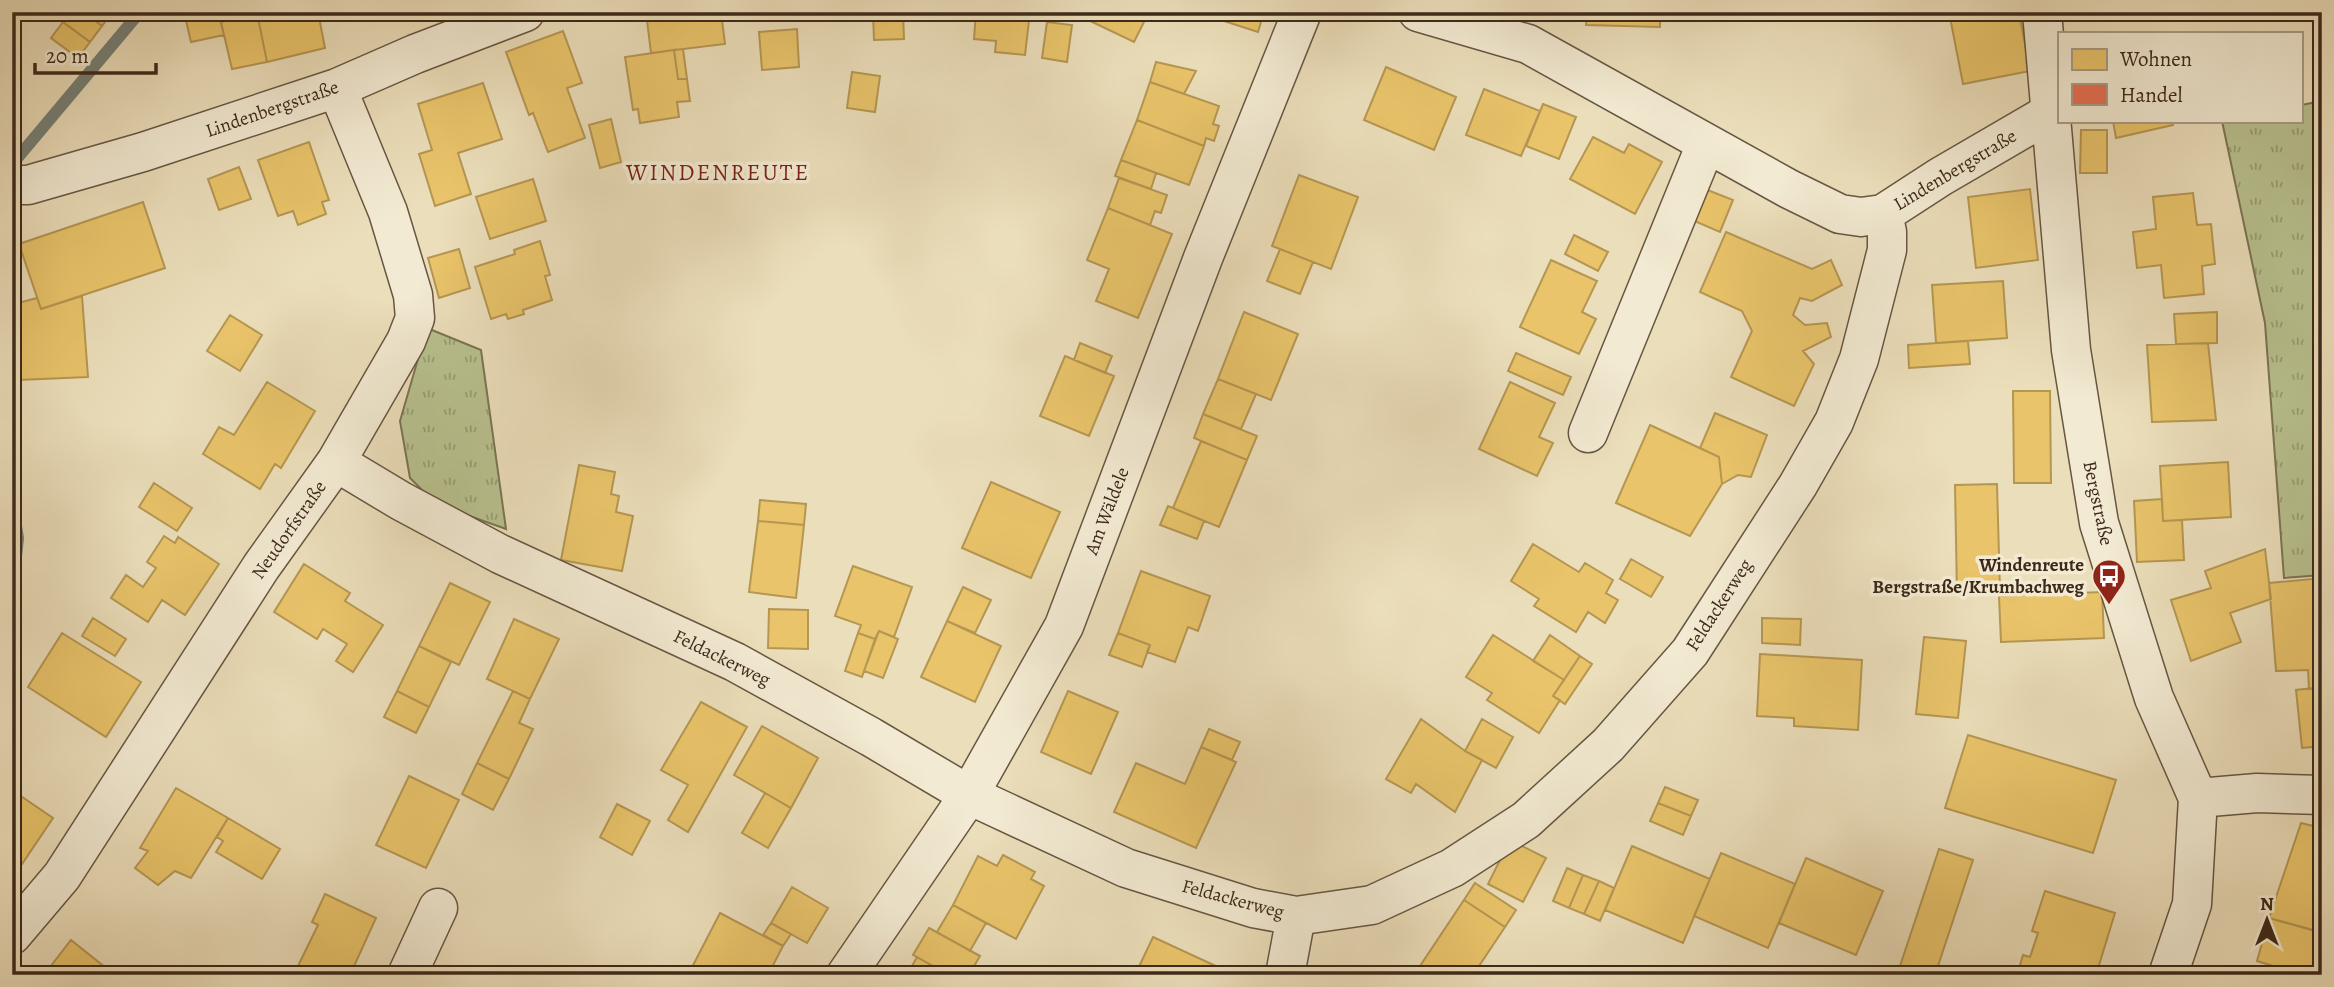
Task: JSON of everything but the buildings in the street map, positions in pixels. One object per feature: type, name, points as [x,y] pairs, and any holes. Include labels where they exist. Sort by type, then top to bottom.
[{"type":"street","name":"Lindenbergstraße","points":[[12,185],[28,185],[143,152],[337,88],[415,54],[525,12]]},
{"type":"street","name":"Am Wäldele","points":[[846,975],[969,796],[1064,626],[1203,258],[1302,12]]},
{"type":"street","name":"Lindenbergstraße","points":[[1418,12],[1528,44],[1789,190],[1840,214],[1861,217],[1883,214],[1940,177],[2050,113]]},
{"type":"street","name":"Bergstraße","points":[[2042,12],[2071,350],[2099,523],[2154,698],[2198,797],[2192,904],[2168,975]]},
{"type":"street","name":"Neudorfstraße","points":[[12,934],[62,876],[261,567],[336,462],[406,341],[415,318],[413,295],[388,212],[337,88]]},
{"type":"street","points":[[1588,433],[1706,144]]},
{"type":"street","name":"Feldackerweg","points":[[336,462],[499,554],[735,662],[969,796],[1126,869],[1253,908],[1296,916],[1372,905],[1452,869],[1526,821],[1608,746],[1690,652],[1798,485],[1834,422],[1859,359],[1887,250],[1883,214]]},
{"type":"street","points":[[2198,797],[2257,793],[2322,795]]},
{"type":"street","points":[[407,975],[438,908]]},
{"type":"street","points":[[1285,975],[1296,916]]},
{"type":"green space","points":[[2322,101],[2322,575],[2284,578],[2265,323],[2222,122],[2302,122],[2302,105]]},
{"type":"green space","points":[[427,328],[481,350],[506,529],[436,504],[410,478],[400,421]]},
{"type":"waterway","points":[[14,162],[140,12]]},
{"type":"waterway","points":[[12,503],[18,538],[12,593]]},
{"type":"place","name":"Windenreute Bergstraße/Krumbachweg","points":[[2109,606]]},
{"type":"district","name":"WINDENREUTE","points":[[718,172]]}]
